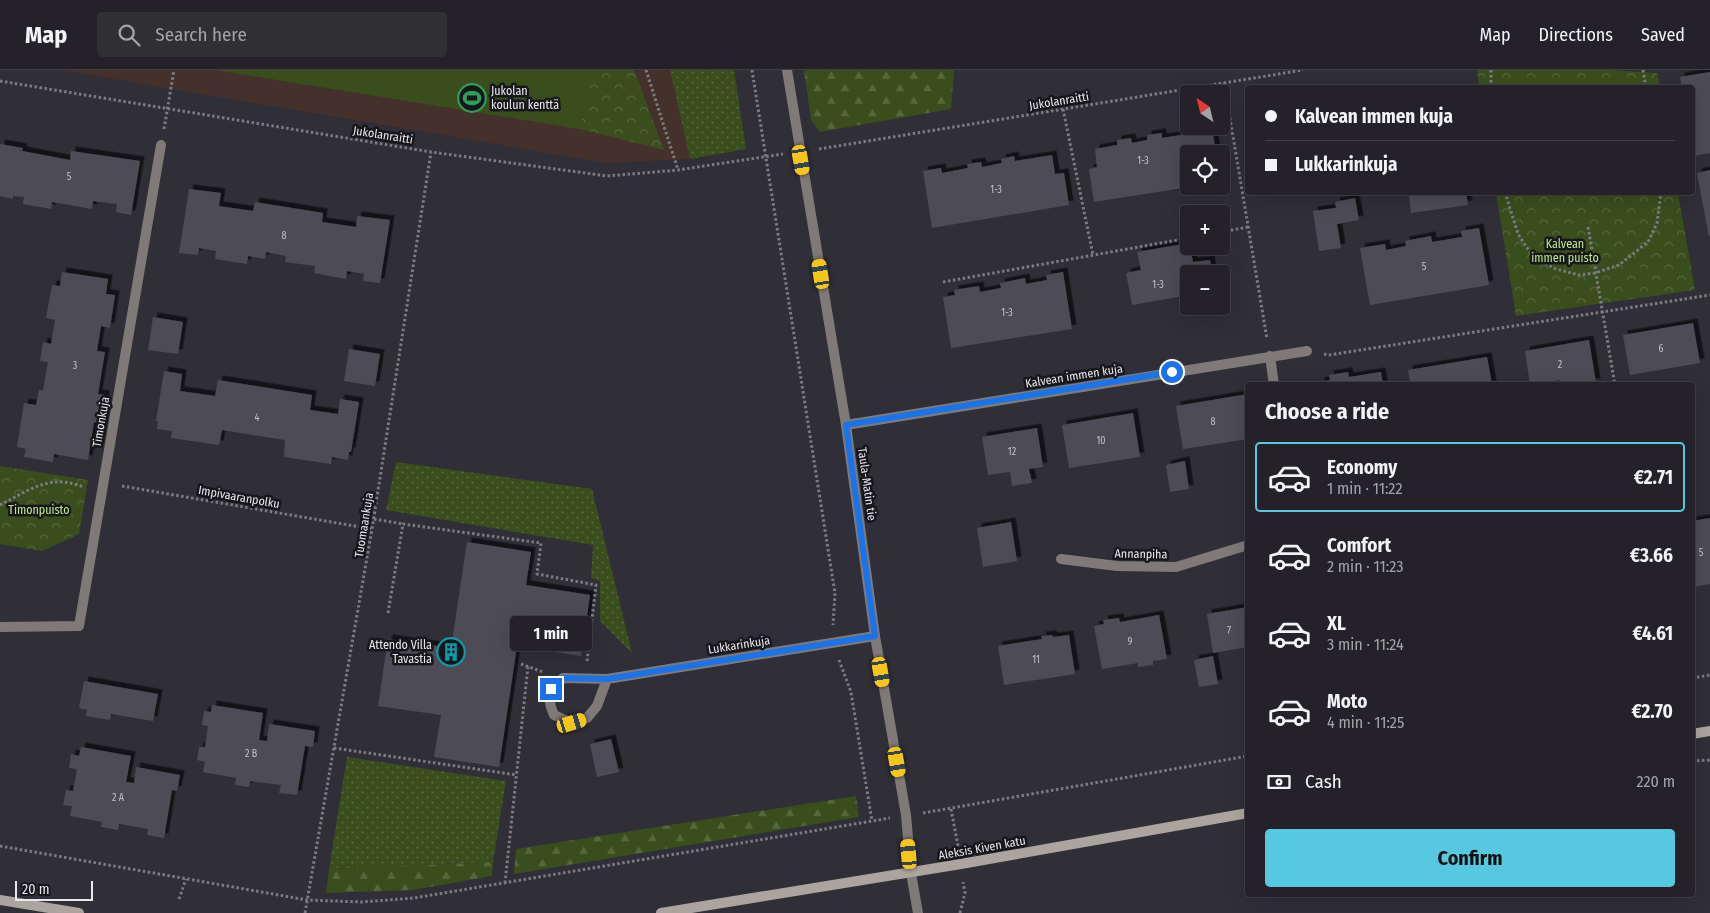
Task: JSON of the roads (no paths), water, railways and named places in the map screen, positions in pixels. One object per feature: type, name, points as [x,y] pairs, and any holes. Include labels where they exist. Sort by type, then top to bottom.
[{"type":"main road","points":[[1695,734],[1710,731]]},
{"type":"main road","name":"Aleksis Kiven katu","points":[[661,913],[911,873],[1245,814]]},
{"type":"main road","points":[[0,900],[79,913]]},
{"type":"street","name":"Taula-Matin tie","points":[[787,70],[846,425],[875,636],[906,815],[911,873],[918,913]]},
{"type":"street","name":"Timonkuja","points":[[0,627],[79,626],[161,145]]},
{"type":"street","name":"Kalvean immen kuja","points":[[846,425],[1307,351]]},
{"type":"street","points":[[1270,356],[1274,382]]},
{"type":"street","name":"Annanpiha","points":[[1061,559],[1117,566],[1176,567],[1245,546]]},
{"type":"street","name":"Lukkarinkuja","points":[[607,679],[597,706],[587,718],[572,723],[554,715],[549,703],[551,689],[563,678],[607,679],[875,636]]},
{"type":"place","name":"Jukolan koulun kenttä","points":[[472,98]]},
{"type":"place","name":"Attendo Villa Tavastia","points":[[451,652]]},
{"type":"park label","name":"Kalvean immen puisto","points":[[1565,251]]},
{"type":"park label","name":"Timonpuisto","points":[[39,510]]}]
